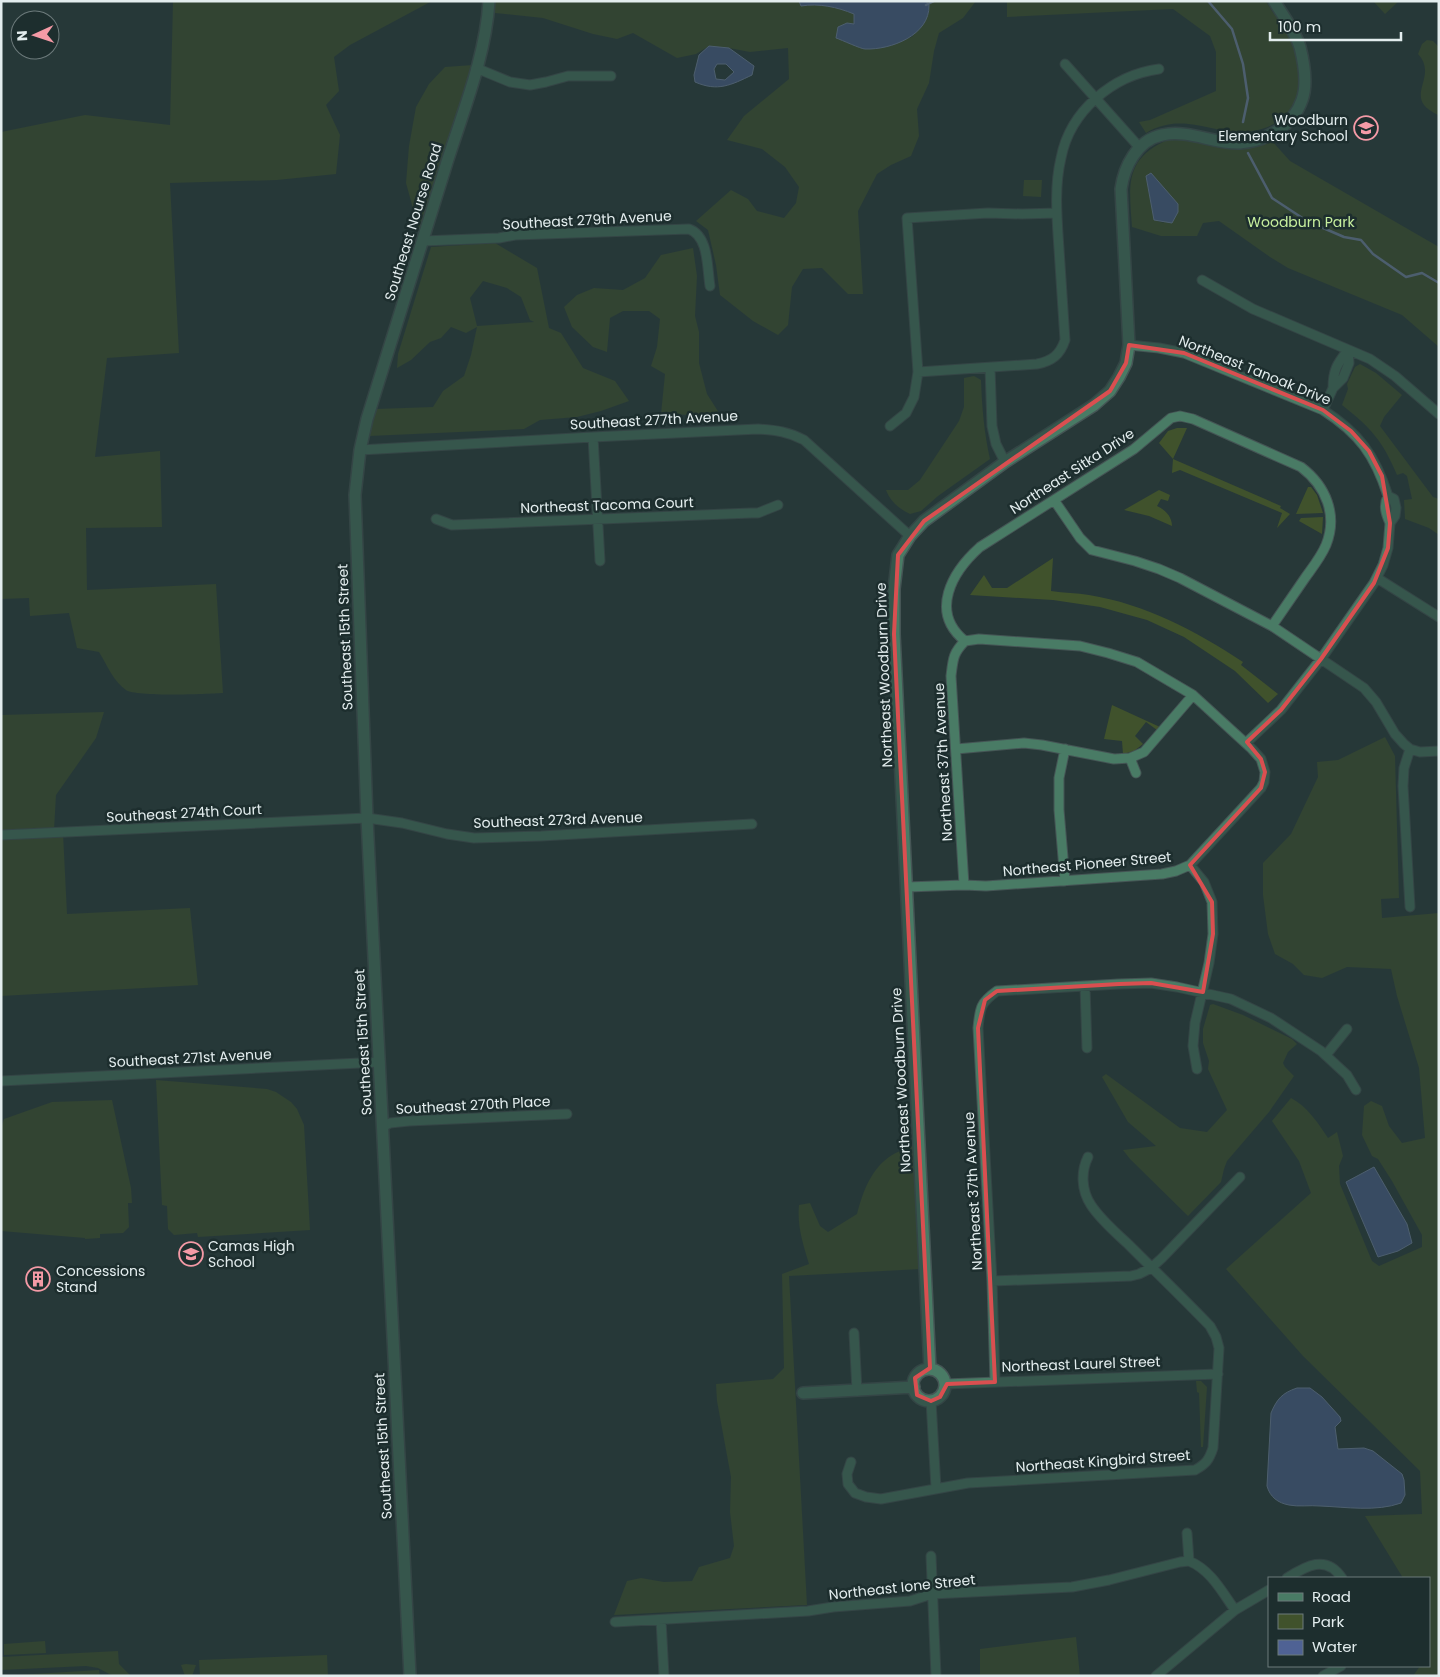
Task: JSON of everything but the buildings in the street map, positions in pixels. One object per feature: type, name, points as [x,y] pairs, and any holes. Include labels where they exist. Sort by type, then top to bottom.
[{"type":"street","name":"Southeast Nourse Road","points":[[360,450],[367,419],[476,68],[488,17],[489,1]]},
{"type":"street","name":"Northeast Woodburn Drive","points":[[930,1369],[894,634],[894,589],[898,556],[910,536],[924,522],[1005,462],[1094,405],[1110,391],[1126,363],[1129,345],[1121,190],[1128,164],[1140,148],[1148,141],[1160,135],[1191,134],[1224,143],[1252,142],[1266,138],[1285,126],[1302,100],[1305,76],[1300,46],[1291,27],[1274,1]]},
{"type":"street","points":[[1065,64],[1140,148]]},
{"type":"street","points":[[476,68],[510,82],[530,85],[568,76],[611,76]]},
{"type":"street","points":[[918,372],[990,368],[1047,362],[1061,350],[1064,340],[1056,213],[1061,156],[1069,134],[1095,98],[1116,83],[1132,75],[1159,69]]},
{"type":"street","points":[[890,426],[906,413],[914,397],[918,372],[908,218],[988,213],[1056,213]]},
{"type":"street","name":"Southeast 279th Avenue","points":[[423,241],[499,238],[515,235],[689,229],[695,231],[704,245],[710,286]]},
{"type":"street","points":[[1202,280],[1253,309],[1370,360],[1395,376],[1439,414]]},
{"type":"street","name":"Northeast Tanoak Drive","points":[[1129,345],[1184,353],[1323,410],[1351,431],[1369,452],[1382,476],[1388,496],[1394,499],[1395,516],[1390,523],[1388,548],[1377,578],[1321,659],[1281,710],[1246,743]]},
{"type":"street","points":[[1323,410],[1333,388],[1333,374],[1338,362],[1348,350]]},
{"type":"street","points":[[990,368],[992,426],[996,444],[1005,462]]},
{"type":"street","name":"Northeast Sitka Drive","points":[[966,641],[956,634],[945,607],[947,596],[954,580],[973,554],[1134,449],[1171,418],[1180,416],[1193,419],[1301,467],[1320,484],[1327,498],[1331,515],[1326,547],[1272,626]]},
{"type":"street","name":"Southeast 277th Avenue","points":[[360,450],[593,436],[758,429],[777,430],[804,440],[910,536]]},
{"type":"street","points":[[593,436],[600,561]]},
{"type":"street","name":"Southeast 15th Street","points":[[360,450],[355,495],[355,520],[382,1127],[410,1676]]},
{"type":"street","points":[[1054,500],[1080,538],[1092,550],[1158,569],[1272,626],[1364,688],[1376,702],[1394,734],[1410,749],[1420,752],[1439,751]]},
{"type":"street","name":"Northeast Tacoma Court","points":[[436,519],[452,525],[758,513],[778,505]]},
{"type":"street","points":[[1377,578],[1439,616]]},
{"type":"street","name":"Northeast Pioneer Street","points":[[907,887],[986,886],[1162,874],[1176,871],[1190,865],[1261,788],[1264,782],[1265,772],[1261,759],[1246,743],[1192,696],[1136,662],[1080,646],[979,639],[966,641]]},
{"type":"street","name":"Northeast 37th Avenue","points":[[964,886],[951,676],[952,662],[957,650],[966,641]]},
{"type":"street","points":[[956,749],[1024,743],[1114,758],[1130,758],[1144,752],[1192,696]]},
{"type":"street","points":[[1065,749],[1059,778],[1058,810],[1065,881]]},
{"type":"street","points":[[1410,749],[1404,768],[1403,786],[1410,907]]},
{"type":"street","points":[[1130,758],[1136,773]]},
{"type":"street","name":"Southeast 273rd Avenue","points":[[368,818],[474,838],[752,824]]},
{"type":"street","name":"Southeast 274th Court","points":[[1,835],[368,818]]},
{"type":"street","points":[[1190,865],[1204,882],[1212,902],[1213,934],[1209,963],[1194,1023],[1193,1046],[1197,1069]]},
{"type":"street","points":[[1087,1048],[1085,986],[1151,983],[1231,999],[1271,1018],[1326,1054],[1347,1075],[1356,1090]]},
{"type":"street","name":"Northeast 37th Avenue","points":[[995,1382],[992,1281],[978,1028],[979,1015],[985,1000],[997,991],[1085,986]]},
{"type":"street","points":[[1326,1054],[1346,1029]]},
{"type":"street","name":"Southeast 271st Avenue","points":[[1,1081],[380,1062]]},
{"type":"street","name":"Southeast 270th Place","points":[[382,1127],[390,1123],[409,1121],[567,1114]]},
{"type":"street","name":"Northeast Kingbird Street","points":[[851,1462],[847,1474],[848,1484],[855,1493],[881,1499],[968,1483],[1195,1470],[1205,1464],[1213,1448],[1219,1348],[1216,1337],[1210,1326],[1090,1204],[1083,1179],[1084,1165],[1088,1156]]},
{"type":"street","points":[[992,1281],[1131,1276],[1139,1274],[1151,1268],[1180,1241],[1240,1177]]},
{"type":"street","points":[[854,1333],[857,1391]]},
{"type":"street","points":[[930,1369],[942,1375],[945,1384],[943,1393],[936,1400],[931,1401],[920,1398],[914,1387],[915,1378],[921,1372],[930,1369]]},
{"type":"street","name":"Northeast Laurel Street","points":[[945,1384],[1218,1374]]},
{"type":"street","points":[[803,1393],[914,1387]]},
{"type":"street","points":[[931,1401],[936,1488]]},
{"type":"street","points":[[1187,1533],[1189,1561],[1199,1565],[1207,1572],[1235,1610]]},
{"type":"street","points":[[931,1556],[936,1676]]},
{"type":"street","name":"Northeast Ione Street","points":[[615,1622],[808,1611],[833,1607],[910,1602],[932,1594],[1072,1587],[1189,1561]]},
{"type":"street","points":[[1289,1577],[1311,1565],[1323,1564],[1332,1568],[1341,1577]]},
{"type":"street","points":[[1156,1676],[1235,1610],[1268,1591]]},
{"type":"street","points":[[661,1620],[664,1676]]},
{"type":"street","points":[[1323,1676],[1339,1667]]},
{"type":"highlighted area","points":[[1129,345],[1184,353],[1323,410],[1351,431],[1369,451],[1382,476],[1390,523],[1388,548],[1374,583],[1321,659],[1281,710],[1247,742],[1261,759],[1265,772],[1261,788],[1190,865],[1212,902],[1213,934],[1203,992],[1151,983],[1119,984],[997,991],[985,1000],[978,1028],[995,1382],[947,1384],[940,1397],[931,1401],[917,1395],[915,1378],[930,1368],[894,634],[898,555],[924,521],[1110,391],[1126,363]]},
{"type":"green space","points":[[173,1],[432,1],[350,45],[334,57],[339,91],[326,105],[340,135],[336,174],[277,180],[170,183],[179,353],[107,358],[95,457],[160,451],[162,527],[86,528],[87,590],[216,584],[223,693],[143,694],[126,690],[114,678],[99,652],[77,648],[69,613],[30,616],[29,598],[1,599],[1,132],[85,115],[170,125]]},
{"type":"green space","points":[[495,1],[799,1],[801,6],[828,6],[854,14],[852,43],[864,49],[912,37],[929,13],[929,5],[926,1],[976,1],[963,18],[939,33],[929,83],[917,109],[919,136],[911,156],[877,174],[858,211],[863,294],[848,294],[822,268],[803,269],[792,287],[788,325],[778,335],[753,321],[720,295],[716,265],[708,230],[696,221],[731,190],[748,199],[757,211],[784,218],[796,203],[799,187],[785,167],[762,149],[727,140],[744,116],[789,79],[788,48],[750,52],[709,46],[696,54],[677,58],[633,33],[617,39],[593,34],[543,18],[495,13]]},
{"type":"green space","points":[[1007,1],[1266,1],[1291,39],[1296,54],[1299,69],[1297,97],[1291,108],[1282,118],[1269,126],[1253,131],[1234,134],[1188,124],[1171,124],[1146,133],[1139,122],[1150,120],[1216,91],[1216,52],[1210,36],[1173,9],[1007,17]]},
{"type":"green space","points":[[1373,1],[1399,1],[1385,14]]},
{"type":"green space","points":[[1427,40],[1433,41],[1439,47],[1438,115],[1427,108],[1422,101],[1421,94],[1425,71],[1424,63],[1418,54],[1422,44]]},
{"type":"green space","points":[[473,65],[420,234],[406,183],[409,146],[416,107],[429,84],[445,67]]},
{"type":"green space","name":"Woodburn Park","points":[[1170,139],[1188,139],[1231,149],[1272,141],[1290,161],[1439,247],[1439,347],[1402,315],[1288,268],[1219,221],[1203,223],[1197,236],[1161,236],[1132,227],[1130,198],[1133,174],[1137,164],[1144,155],[1155,146]],"holes":[[[1146,176],[1164,223],[1154,220]]]},
{"type":"green space","points":[[1024,180],[1042,180],[1041,197],[1023,196]]},
{"type":"green space","points":[[495,243],[537,268],[549,328],[561,333],[583,368],[615,381],[629,401],[577,417],[540,420],[524,429],[369,436],[376,409],[433,407],[443,391],[464,376],[471,355],[477,327],[466,333],[451,327],[441,338],[430,342],[411,360],[397,368],[398,354],[431,247]],"holes":[[[483,281],[507,288],[521,297],[530,320],[534,322],[477,326],[470,298]]]},
{"type":"green space","points":[[693,248],[697,276],[695,316],[699,332],[699,363],[707,394],[721,416],[661,414],[665,374],[651,366],[657,347],[660,319],[649,311],[623,311],[610,318],[607,352],[593,347],[572,327],[564,307],[577,295],[594,288],[623,290],[645,278],[661,255]]},
{"type":"green space","points":[[1360,364],[1376,373],[1402,395],[1384,417],[1380,426],[1433,497],[1439,499],[1439,535],[1429,528],[1405,519],[1404,500],[1412,499],[1407,476],[1403,473],[1397,475],[1387,453],[1375,436],[1342,405],[1348,389],[1347,384],[1355,367]]},
{"type":"green space","points":[[974,376],[981,380],[986,439],[990,459],[938,496],[921,511],[910,514],[902,510],[890,498],[886,490],[908,490],[920,480],[959,421],[964,407],[964,378]]},
{"type":"green space","points":[[1177,428],[1187,428],[1173,459],[1159,443],[1168,431]]},
{"type":"green space","points":[[1173,459],[1281,506],[1280,508],[1290,514],[1277,528],[1282,513],[1180,470],[1172,473]]},
{"type":"green space","points":[[1308,487],[1311,487],[1317,495],[1323,513],[1296,514]]},
{"type":"green space","points":[[1159,490],[1170,495],[1168,501],[1161,499],[1157,506],[1168,514],[1172,526],[1149,516],[1124,510]]},
{"type":"green space","points":[[1323,517],[1322,534],[1299,521],[1301,518]]},
{"type":"green space","points":[[1053,558],[1051,591],[1110,599],[1169,620],[1243,662],[1241,665],[1278,694],[1268,703],[1235,671],[1184,637],[1147,620],[1100,607],[1053,600],[970,595],[984,575],[992,588],[1007,588]]},
{"type":"green space","points":[[1112,705],[1160,727],[1157,730],[1146,722],[1135,736],[1143,744],[1134,751],[1123,754],[1122,741],[1104,739]]},
{"type":"green space","points":[[104,712],[96,738],[56,795],[54,830],[1,832],[1,715]]},
{"type":"green space","points":[[1385,737],[1395,756],[1399,898],[1381,899],[1382,918],[1439,913],[1439,1676],[1413,1676],[1419,1667],[1430,1667],[1430,1577],[1402,1577],[1365,1516],[1422,1514],[1420,1471],[1303,1356],[1226,1269],[1311,1193],[1299,1161],[1272,1121],[1291,1098],[1307,1110],[1328,1138],[1337,1132],[1343,1156],[1339,1166],[1340,1184],[1372,1261],[1379,1266],[1422,1247],[1422,1235],[1392,1181],[1378,1159],[1372,1156],[1362,1135],[1364,1106],[1371,1101],[1382,1106],[1389,1126],[1402,1143],[1425,1138],[1419,1068],[1397,996],[1391,969],[1347,967],[1322,978],[1304,975],[1293,964],[1275,954],[1268,934],[1263,895],[1263,863],[1291,834],[1318,777],[1317,762],[1338,760]]},
{"type":"green space","points":[[63,833],[67,914],[190,908],[198,985],[1,996],[1,836]]},
{"type":"green space","points":[[1213,1004],[1243,1015],[1292,1039],[1297,1044],[1288,1052],[1283,1063],[1294,1076],[1269,1112],[1227,1161],[1221,1182],[1188,1216],[1123,1150],[1156,1146],[1128,1122],[1102,1077],[1106,1074],[1180,1128],[1207,1132],[1227,1110],[1208,1069],[1209,1061],[1203,1043],[1203,1029],[1210,1005]]},
{"type":"green space","points":[[156,1080],[267,1089],[276,1092],[291,1102],[297,1109],[304,1125],[310,1230],[198,1237],[197,1233],[174,1235],[168,1229],[167,1206],[162,1205]]},
{"type":"green space","points":[[112,1100],[131,1188],[132,1203],[128,1203],[129,1227],[123,1233],[100,1234],[100,1238],[85,1239],[1,1231],[1,1128],[4,1119],[52,1102]]},
{"type":"green space","points":[[914,1145],[921,1269],[789,1276],[807,1605],[614,1615],[627,1581],[641,1578],[664,1582],[692,1581],[699,1567],[730,1558],[734,1546],[730,1512],[731,1477],[717,1401],[716,1384],[773,1379],[784,1368],[782,1274],[809,1264],[800,1228],[799,1205],[810,1203],[820,1226],[828,1232],[857,1214],[868,1182],[882,1163],[892,1155]]},
{"type":"green space","points":[[1196,1381],[1201,1381],[1207,1387],[1203,1447],[1201,1447],[1199,1393],[1197,1392]]},
{"type":"green space","points":[[1076,1637],[1080,1676],[980,1676],[980,1649]]},
{"type":"green space","points":[[45,1641],[46,1653],[4,1655],[4,1644]]},
{"type":"green space","points":[[118,1651],[119,1664],[131,1676],[113,1676],[98,1668],[86,1666],[1,1670],[1,1657]]},
{"type":"green space","points":[[327,1655],[328,1676],[200,1676],[199,1660]]},
{"type":"green space","points":[[181,1665],[196,1665],[192,1676],[185,1676]]},
{"type":"green space","points":[[99,1670],[100,1676],[1,1676]]},
{"type":"water","points":[[799,1],[926,1],[929,5],[928,16],[923,25],[907,39],[886,47],[865,49],[836,38],[838,27],[847,23],[854,24],[854,14],[828,6],[801,6]]},
{"type":"water","points":[[709,46],[729,48],[754,66],[752,75],[718,87],[695,82],[694,75],[699,55]],"holes":[[[717,64],[726,64],[734,72],[725,80],[716,79],[714,69]]]},
{"type":"water","points":[[1151,173],[1178,204],[1178,212],[1172,223],[1154,220],[1146,176]]},
{"type":"water","points":[[1374,1167],[1407,1224],[1412,1243],[1398,1251],[1378,1257],[1346,1182]]},
{"type":"water","points":[[1297,1388],[1310,1388],[1322,1397],[1340,1417],[1341,1421],[1335,1427],[1338,1449],[1364,1448],[1373,1451],[1402,1474],[1405,1495],[1401,1503],[1371,1508],[1296,1506],[1281,1503],[1272,1496],[1267,1486],[1271,1413],[1281,1397]]},
{"type":"waterway","points":[[926,5],[934,1]]},
{"type":"waterway","points":[[1208,1],[1232,29],[1243,64],[1248,98],[1243,122]]},
{"type":"waterway","points":[[1248,153],[1272,198],[1307,221],[1344,237],[1361,240],[1373,254],[1406,277],[1422,273],[1439,283]]},
{"type":"place","name":"Woodburn Elementary School","points":[[1366,128]]},
{"type":"place","name":"Camas High School","points":[[191,1254]]},
{"type":"place","name":"Concessions Stand","points":[[38,1279]]}]
